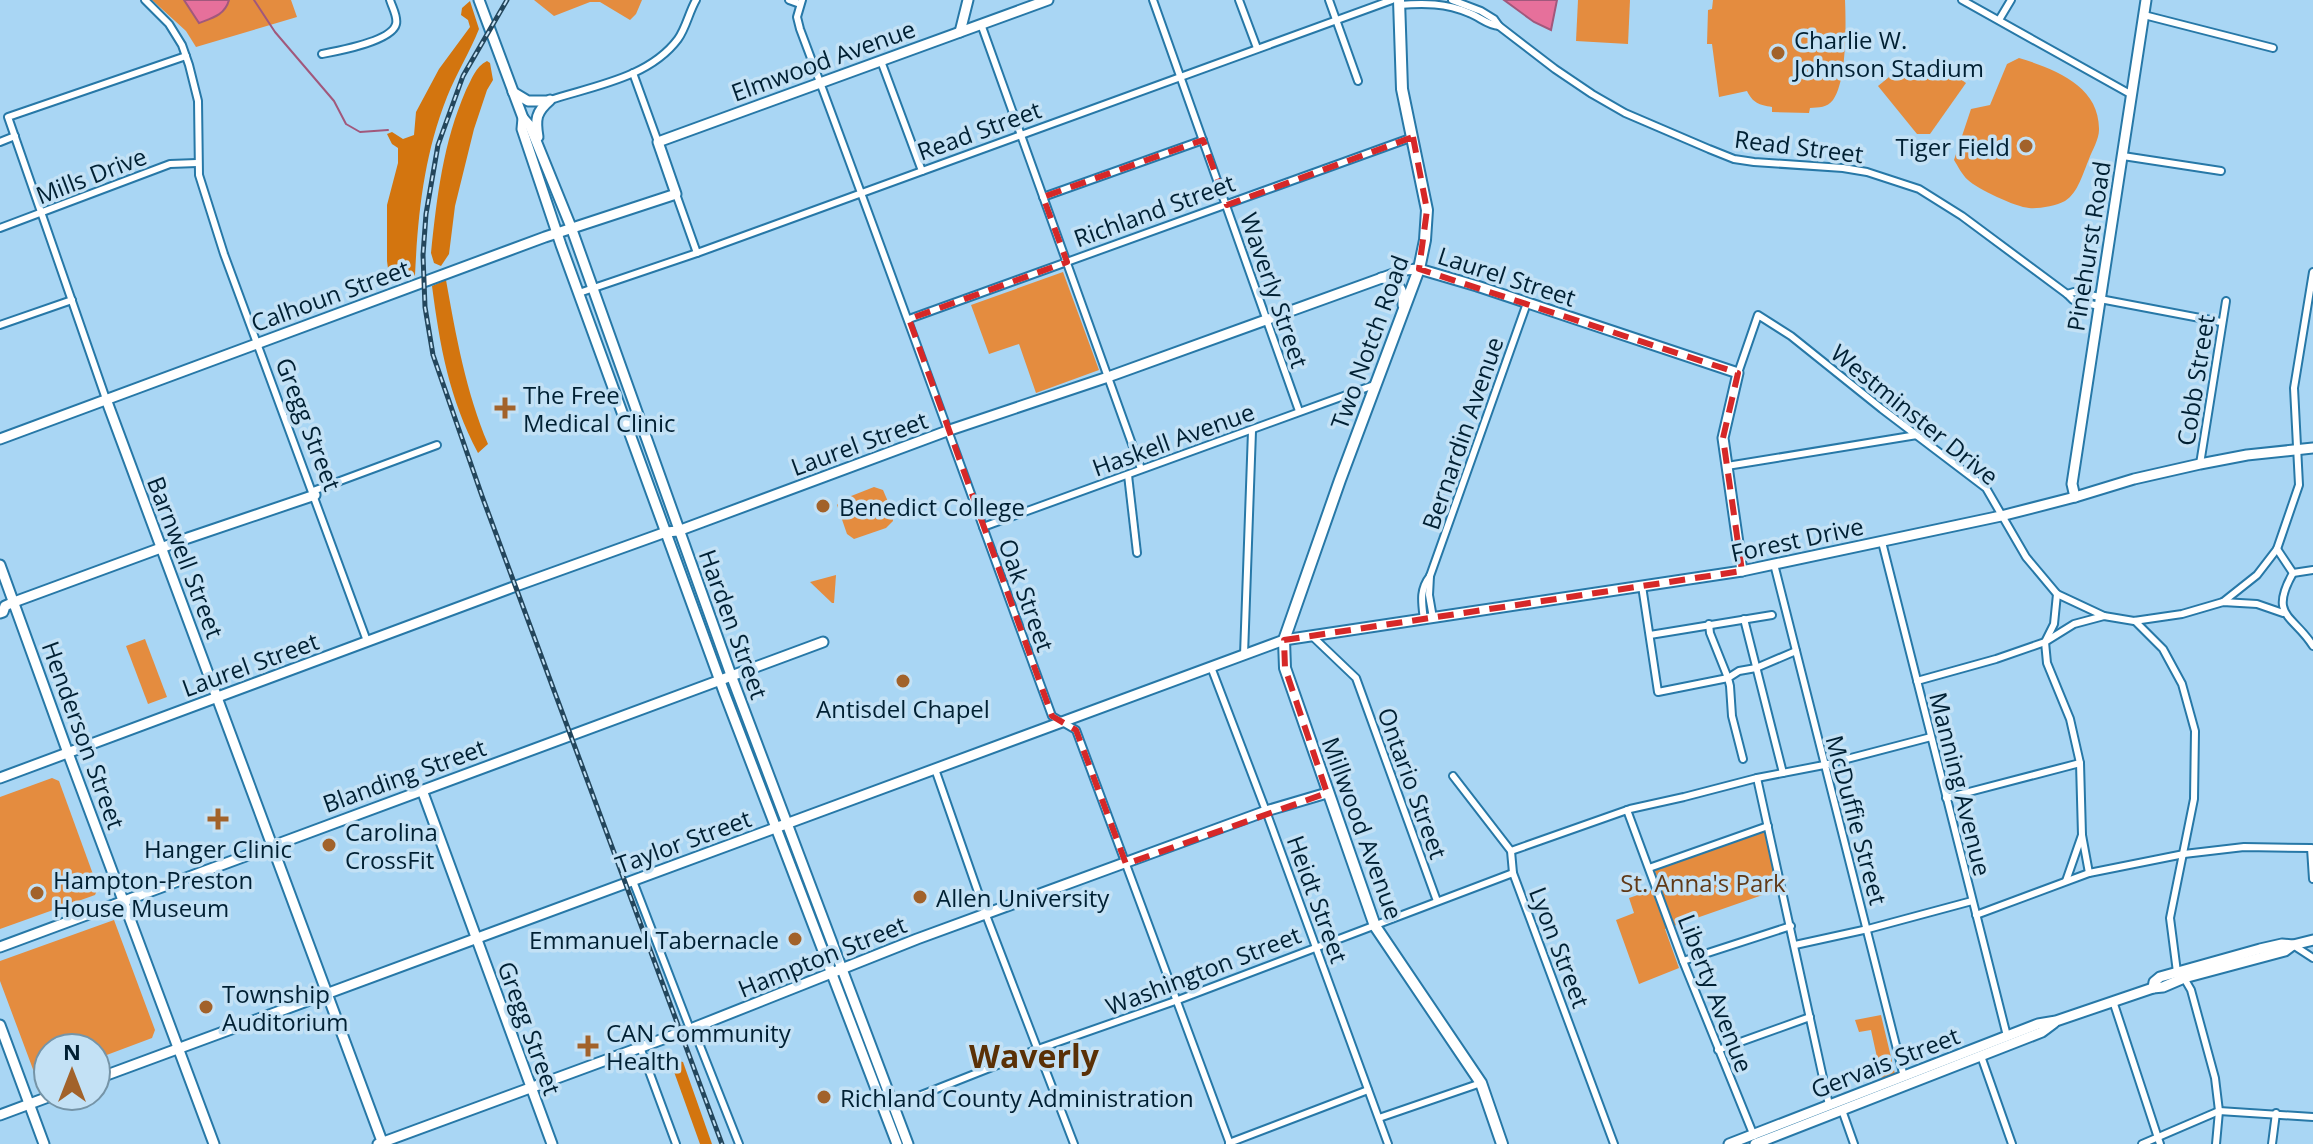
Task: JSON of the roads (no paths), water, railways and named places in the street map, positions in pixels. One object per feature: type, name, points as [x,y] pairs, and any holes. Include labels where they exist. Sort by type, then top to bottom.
[{"type":"main road","name":"Two Notch Road","points":[[1284,640],[1419,269],[1425,240],[1427,210],[1402,89],[1397,2]]},
{"type":"main road","name":"Millwood Avenue","points":[[1284,640],[1285,668],[1375,926],[1481,1083],[1502,1144]]},
{"type":"street","name":"Gregg Street","points":[[145,0],[169,24],[186,56],[198,101],[199,175],[256,344],[367,641]]},
{"type":"street","points":[[322,54],[383,38],[395,29],[397,21],[390,0]]},
{"type":"street","name":"Harden Street","points":[[479,0],[523,118],[530,126],[571,227],[678,531],[908,1144]]},
{"type":"street","points":[[513,92],[528,101],[550,100],[633,73],[670,49],[680,36],[696,0]]},
{"type":"street","points":[[789,0],[801,2]]},
{"type":"street","points":[[960,32],[968,0]]},
{"type":"street","name":"Elmwood Avenue","points":[[658,142],[1048,0]]},
{"type":"street","name":"Waverly Street","points":[[1153,0],[1299,411]]},
{"type":"street","points":[[1239,0],[1257,48]]},
{"type":"street","points":[[1329,0],[1358,81]]},
{"type":"street","name":"Read Street","points":[[1452,0],[1494,19],[1555,69],[1592,94],[1636,118],[1717,152],[1754,162],[1843,168],[1891,178],[1919,189],[1962,216],[2073,300],[2100,301],[2221,322]]},
{"type":"street","points":[[1962,0],[2132,95]]},
{"type":"street","points":[[1999,20],[2011,0]]},
{"type":"street","name":"Pinehurst Road","points":[[2075,497],[2072,484],[2146,0]]},
{"type":"street","name":"Oak Street","points":[[801,2],[797,17],[820,83],[1052,716],[1076,730],[1229,1144]]},
{"type":"street","name":"Read Street","points":[[579,293],[697,253],[1335,19],[1397,2],[1433,3],[1472,14],[1490,25],[1499,26]]},
{"type":"street","points":[[2144,15],[2273,48]]},
{"type":"street","points":[[981,24],[1141,469]]},
{"type":"street","name":"Barnwell Street","points":[[186,56],[8,117],[106,399],[381,1144]]},
{"type":"street","points":[[881,61],[922,171]]},
{"type":"street","points":[[633,73],[697,253]]},
{"type":"street","points":[[542,156],[536,118],[539,110],[550,100]]},
{"type":"street","name":"Harden Street","points":[[523,118],[522,129],[557,232],[719,680],[897,1144]]},
{"type":"street","points":[[0,142],[15,136]]},
{"type":"street","name":"Richland Street","points":[[909,319],[1413,137]]},
{"type":"street","points":[[1043,197],[1203,140]]},
{"type":"street","points":[[2123,156],[2221,171]]},
{"type":"street","name":"Mills Drive","points":[[0,228],[170,164],[197,163]]},
{"type":"street","name":"Calhoun Street","points":[[0,439],[557,232],[676,194]]},
{"type":"street","name":"Laurel Street","points":[[0,778],[666,532],[678,531],[947,431],[1108,377],[1404,270],[1419,269],[1738,373]]},
{"type":"street","points":[[2223,602],[2257,575],[2277,549],[2299,485],[2294,388],[2313,272]]},
{"type":"street","points":[[1381,278],[1391,280],[1401,288],[1404,299],[1402,315]]},
{"type":"street","points":[[0,325],[72,300]]},
{"type":"street","name":"Cobb Street","points":[[2200,464],[2226,301]]},
{"type":"street","name":"Bernardin Avenue","points":[[1429,619],[1421,595],[1527,303]]},
{"type":"street","name":"Westminster Drive","points":[[1738,373],[1758,315],[1791,336],[1986,488],[2026,557],[2057,594],[2104,616]]},
{"type":"street","points":[[2303,332],[2313,331]]},
{"type":"street","points":[[1738,373],[1724,431],[1742,571]]},
{"type":"street","name":"Haskell Avenue","points":[[983,527],[1376,385]]},
{"type":"street","points":[[1244,655],[1252,431]]},
{"type":"street","points":[[1727,466],[1918,435]]},
{"type":"street","points":[[5,606],[437,445]]},
{"type":"street","name":"Forest Drive","points":[[1284,640],[1742,571],[2001,516],[2200,464],[2313,448]]},
{"type":"street","points":[[1128,475],[1137,553]]},
{"type":"street","name":"Manning Avenue","points":[[1882,542],[2007,1036]]},
{"type":"street","points":[[2277,549],[2293,573]]},
{"type":"street","name":"McDuffie Street","points":[[1774,564],[1905,1080]]},
{"type":"street","name":"Henderson Street","points":[[0,565],[5,606],[68,753],[214,1144]]},
{"type":"street","points":[[2293,573],[2313,570]]},
{"type":"street","points":[[2283,613],[2283,597],[2293,573]]},
{"type":"street","points":[[1642,586],[1658,692],[1728,678],[1739,671],[1756,668],[1796,651]]},
{"type":"street","points":[[2057,594],[2054,624],[2045,642],[2047,663],[2070,719],[2080,763],[2082,835],[2089,873]]},
{"type":"street","points":[[1917,681],[2045,642],[2074,624],[2104,616],[2134,621],[2182,614],[2223,602],[2257,604],[2283,613],[2313,646]]},
{"type":"street","points":[[1650,635],[1772,615]]},
{"type":"street","points":[[1744,619],[1783,773]]},
{"type":"street","points":[[2134,621],[2163,649],[2182,684],[2195,731],[2194,799],[2170,918],[2181,975],[2191,990],[2215,1078],[2219,1111],[2216,1144]]},
{"type":"street","points":[[1709,624],[1728,678],[1732,716],[1743,759]]},
{"type":"street","name":"Ontario Street","points":[[1312,636],[1356,678],[1437,901]]},
{"type":"street","name":"Taylor Street","points":[[112,1073],[1284,640]]},
{"type":"street","name":"Blanding Street","points":[[0,947],[823,642]]},
{"type":"street","name":"Heidt Street","points":[[1211,667],[1388,1144]]},
{"type":"street","points":[[1453,776],[1511,851],[1627,810],[1931,737]]},
{"type":"street","points":[[1946,798],[2080,763]]},
{"type":"street","points":[[935,769],[986,915],[1074,1144]]},
{"type":"street","points":[[1757,778],[1829,1105]]},
{"type":"street","name":"Gregg Street","points":[[422,790],[552,1144]]},
{"type":"street","name":"Hampton Street","points":[[381,1144],[692,1028],[842,968],[1266,811],[1327,793]]},
{"type":"street","name":"Liberty Avenue","points":[[1627,810],[1755,1141]]},
{"type":"street","points":[[1649,868],[1768,826]]},
{"type":"street","points":[[2066,881],[2082,835]]},
{"type":"street","points":[[1976,915],[2089,873],[2184,854],[2244,847],[2312,846],[2313,879]]},
{"type":"street","name":"Lyon Street","points":[[1511,851],[1513,873],[1614,1144]]},
{"type":"street","name":"Washington Street","points":[[906,1101],[1513,873]]},
{"type":"street","points":[[633,881],[739,1144]]},
{"type":"street","points":[[1795,945],[1972,901]]},
{"type":"street","points":[[1683,961],[1791,926]]},
{"type":"street","name":"Gervais Street","points":[[1729,1144],[1755,1141],[1842,1110],[2038,1024],[2163,987],[2181,975],[2285,951],[2293,945],[2313,940]]},
{"type":"street","points":[[2293,945],[2313,958]]},
{"type":"street","points":[[2113,1001],[2159,1141]]},
{"type":"street","points":[[1718,1050],[1810,1017]]},
{"type":"street","name":"Gervais Street","points":[[1755,1141],[1829,1105],[1981,1056],[2042,1032],[2056,1021]]},
{"type":"street","points":[[0,1025],[44,1144]]},
{"type":"street","points":[[640,1047],[676,1144]]},
{"type":"street","points":[[1981,1056],[2012,1144]]},
{"type":"street","points":[[1379,1118],[1481,1083]]},
{"type":"street","points":[[1229,1144],[1368,1090]]},
{"type":"street","points":[[0,1115],[32,1103]]},
{"type":"street","points":[[1842,1110],[1854,1144]]},
{"type":"street","points":[[2142,1144],[2159,1141],[2219,1111],[2313,1117]]},
{"type":"street","points":[[2272,1144],[2276,1113]]},
{"type":"waterway","points":[[254,0],[275,32],[334,101],[346,124],[360,132],[388,130]]},
{"type":"railway","points":[[507,0],[463,76],[438,145],[426,214],[423,255],[425,307],[433,355],[482,496],[722,1144]]},
{"type":"place","name":"Charlie W. Johnson Stadium","points":[[1778,53]]},
{"type":"place","name":"Tiger Field","points":[[2026,146]]},
{"type":"place","name":"The Free Medical Clinic","points":[[505,408]]},
{"type":"place","name":"Benedict College","points":[[823,506]]},
{"type":"place","name":"Antisdel Chapel","points":[[903,681]]},
{"type":"place","name":"Hanger Clinic","points":[[218,819]]},
{"type":"place","name":"Carolina CrossFit","points":[[329,845]]},
{"type":"place","name":"Hampton-Preston House Museum","points":[[37,893]]},
{"type":"place","name":"Allen University","points":[[920,897]]},
{"type":"place","name":"Emmanuel Tabernacle","points":[[795,939]]},
{"type":"place","name":"Township Auditorium","points":[[206,1007]]},
{"type":"place","name":"CAN Community Health","points":[[588,1046]]},
{"type":"place","name":"Richland County Administration","points":[[824,1097]]},
{"type":"district","name":"Waverly","points":[[1034,1055]]},
{"type":"park label","name":"St. Anna's Park","points":[[1703,882]]}]
